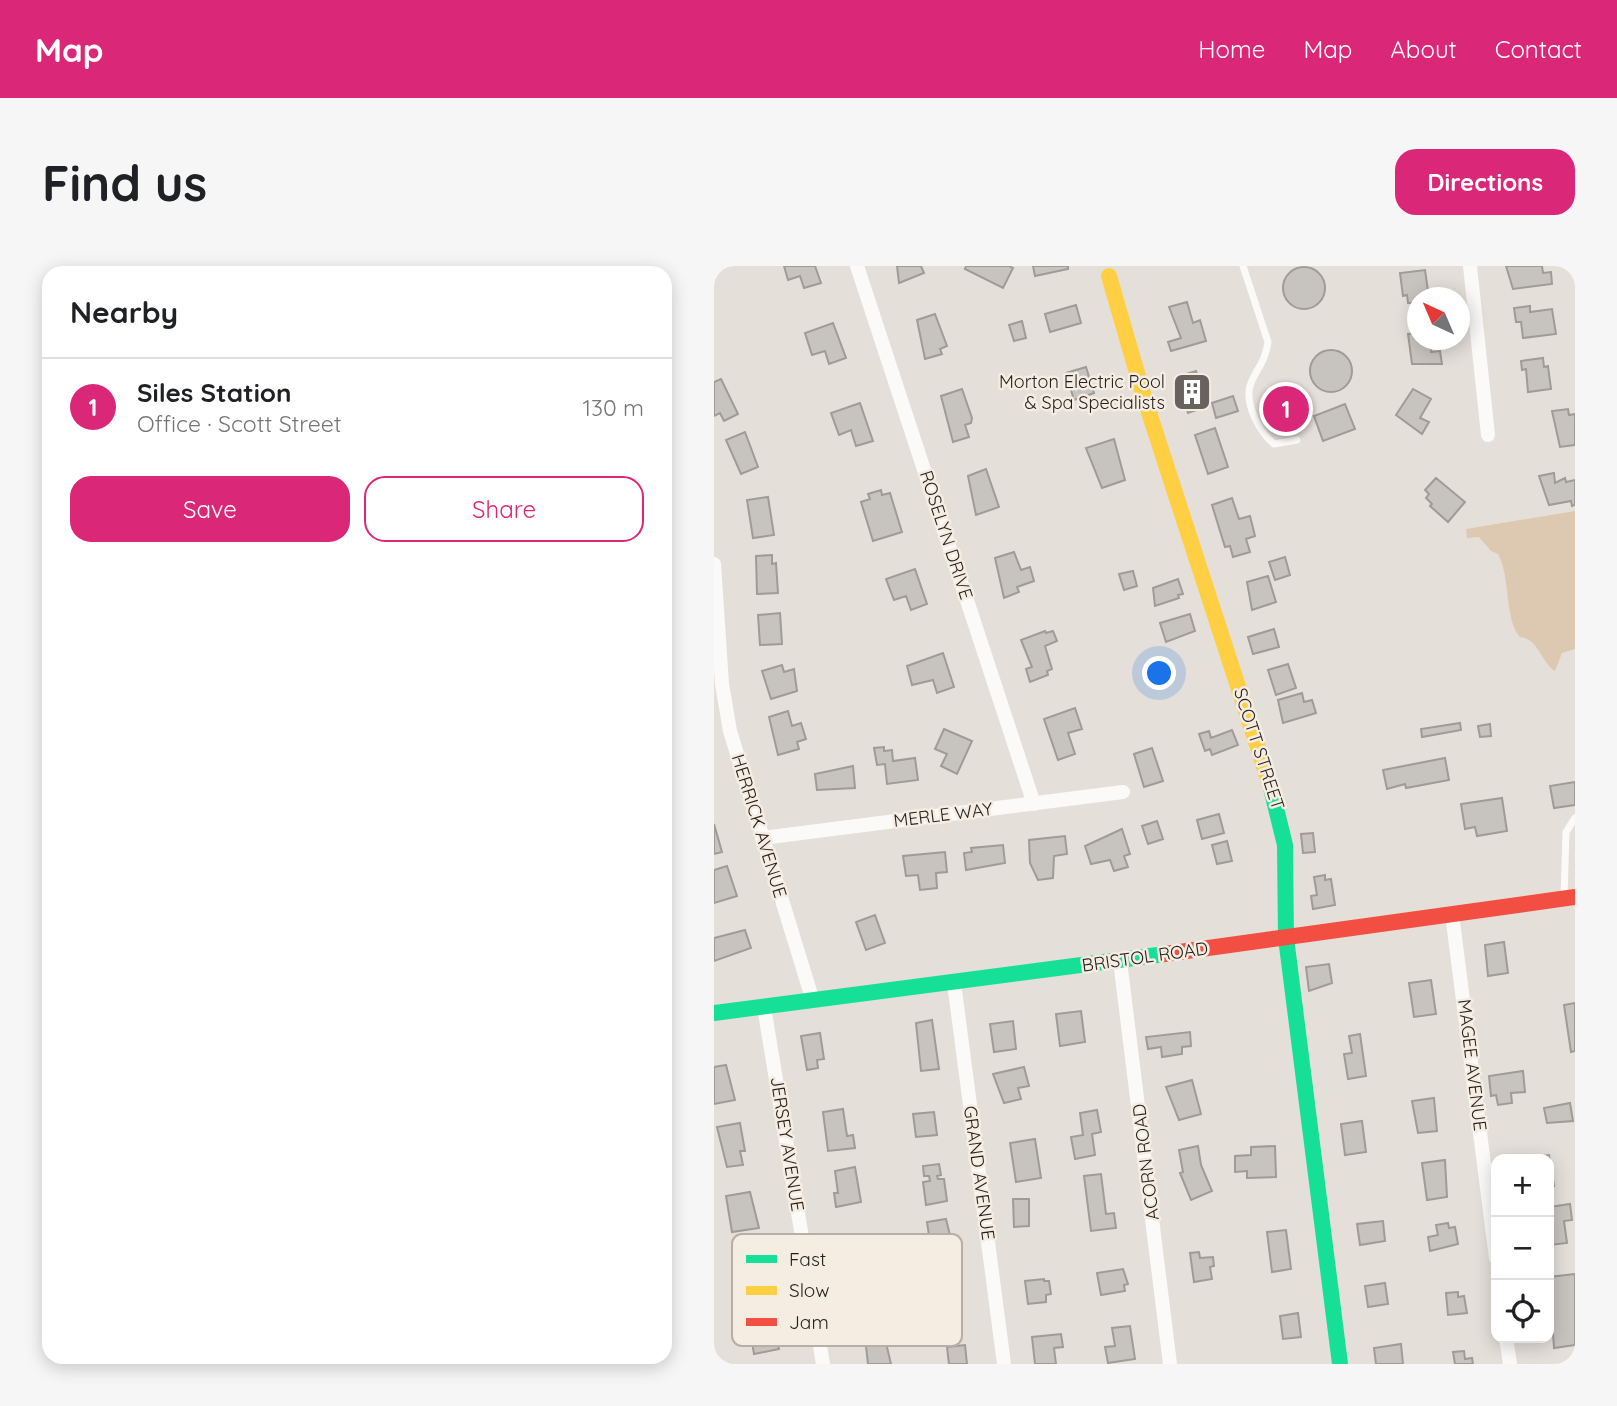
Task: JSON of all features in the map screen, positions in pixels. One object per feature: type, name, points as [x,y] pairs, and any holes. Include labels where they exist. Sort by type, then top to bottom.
[{"type":"street","name":"ROSELYN DRIVE","points":[[857,266],[1034,804]]},
{"type":"street","points":[[1470,266],[1488,435]]},
{"type":"street","name":"SCOTT STREET","points":[[1109,276],[1152,423],[1276,796],[1284,845],[1286,938],[1340,1364]]},
{"type":"street","name":"HERRICK AVENUE","points":[[714,564],[725,708],[813,1001]]},
{"type":"street","name":"MERLE WAY","points":[[762,838],[1123,792]]},
{"type":"street","name":"BRISTOL ROAD","points":[[714,1013],[1120,961],[1569,897]]},
{"type":"street","name":"MAGEE AVENUE","points":[[1452,914],[1491,1219]]},
{"type":"street","name":"ACORN ROAD","points":[[1120,961],[1170,1364]]},
{"type":"street","name":"GRAND AVENUE","points":[[954,983],[1004,1364]]},
{"type":"street","name":"JERSEY AVENUE","points":[[764,1007],[802,1234]]},
{"type":"street","points":[[1507,1343],[1510,1364]]},
{"type":"street","name":"JERSEY AVENUE","points":[[820,1346],[823,1364]]},
{"type":"lane","points":[[1244,266],[1268,342],[1247,392],[1250,405],[1262,431],[1274,444],[1297,440]]},
{"type":"lane","points":[[1569,897],[1566,832],[1575,818]]},
{"type":"shaded area","points":[[1575,511],[1575,649],[1562,653],[1555,671],[1531,641],[1520,637],[1515,629],[1509,609],[1505,574],[1498,554],[1491,551],[1479,537],[1467,538],[1466,529]]},
{"type":"building","points":[[784,266],[815,266],[821,283],[804,288],[800,276],[788,280]]},
{"type":"building","points":[[897,266],[921,266],[924,273],[899,283]]},
{"type":"building","points":[[966,266],[1013,268],[1003,288],[965,269]]},
{"type":"building","points":[[1033,266],[1068,266],[1068,269],[1035,276]]},
{"type":"building","points":[[1506,266],[1542,266],[1543,273],[1551,272],[1552,284],[1513,289]]},
{"type":"building","points":[[1304,267],[1319,273],[1325,288],[1319,303],[1304,309],[1289,303],[1283,288],[1289,273]]},
{"type":"building","points":[[1425,270],[1427,287],[1407,287],[1407,295],[1403,296],[1400,273]]},
{"type":"building","points":[[1187,302],[1193,323],[1200,320],[1206,341],[1171,351],[1168,342],[1181,338],[1169,307]]},
{"type":"building","points":[[1076,305],[1081,323],[1050,332],[1045,314]]},
{"type":"building","points":[[1530,306],[1530,312],[1552,309],[1556,334],[1523,338],[1521,322],[1516,322],[1514,308]]},
{"type":"building","points":[[935,314],[947,346],[940,349],[942,354],[925,359],[917,320]]},
{"type":"building","points":[[1022,321],[1026,338],[1014,341],[1009,325]]},
{"type":"building","points":[[833,323],[846,358],[829,364],[825,351],[812,355],[805,333]]},
{"type":"building","points":[[1331,350],[1346,356],[1352,371],[1346,386],[1331,392],[1316,386],[1310,371],[1316,356]]},
{"type":"building","points":[[1410,350],[1440,351],[1442,364],[1412,364]]},
{"type":"building","points":[[1543,358],[1544,367],[1548,366],[1551,389],[1528,392],[1526,369],[1522,370],[1521,361]]},
{"type":"building","points":[[1086,367],[1094,393],[1074,400],[1066,373]]},
{"type":"building","name":"Morton Electric Pool & Spa Specialists","points":[[1196,371],[1208,406],[1188,413],[1177,377]]},
{"type":"building","points":[[721,379],[738,414],[724,421],[720,413],[714,416],[714,382]]},
{"type":"building","points":[[962,389],[972,418],[971,423],[965,425],[969,437],[953,442],[941,396]]},
{"type":"building","points":[[1413,389],[1431,399],[1420,418],[1429,422],[1422,434],[1396,415]]},
{"type":"building","points":[[1294,392],[1295,395],[1304,393],[1310,412],[1268,427],[1261,406]]},
{"type":"building","points":[[1233,396],[1238,411],[1216,418],[1212,403]]},
{"type":"building","points":[[860,403],[873,441],[856,446],[851,430],[839,435],[831,413]]},
{"type":"building","points":[[1345,404],[1355,429],[1323,441],[1314,416]]},
{"type":"building","points":[[1568,409],[1569,415],[1575,414],[1575,445],[1560,447],[1552,411]]},
{"type":"building","points":[[1215,428],[1228,467],[1208,474],[1195,435]]},
{"type":"building","points":[[745,432],[758,467],[741,474],[726,440]]},
{"type":"building","points":[[1114,439],[1125,480],[1102,488],[1086,448]]},
{"type":"building","points":[[986,469],[999,507],[976,515],[968,476]]},
{"type":"building","points":[[1554,473],[1555,483],[1565,478],[1566,482],[1575,480],[1575,505],[1572,506],[1571,501],[1549,505],[1539,476]]},
{"type":"building","points":[[1436,478],[1465,502],[1448,522],[1430,506],[1432,504],[1426,498],[1429,494],[1425,490]]},
{"type":"building","points":[[881,490],[882,495],[890,493],[902,532],[873,541],[861,502],[870,499],[868,494]]},
{"type":"building","points":[[768,497],[774,535],[753,538],[747,500]]},
{"type":"building","points":[[1232,498],[1239,519],[1250,516],[1255,536],[1246,539],[1250,552],[1233,557],[1230,546],[1225,547],[1212,505]]},
{"type":"building","points":[[1014,552],[1021,570],[1030,567],[1034,581],[1017,587],[1019,592],[1004,598],[995,558]]},
{"type":"building","points":[[772,555],[772,564],[776,563],[778,593],[757,594],[756,556]]},
{"type":"building","points":[[1285,557],[1290,575],[1275,580],[1269,562]]},
{"type":"building","points":[[915,569],[927,604],[911,610],[906,596],[894,600],[886,579]]},
{"type":"building","points":[[1133,571],[1137,586],[1124,590],[1119,574]]},
{"type":"building","points":[[1268,576],[1276,602],[1252,610],[1247,582]]},
{"type":"building","points":[[1178,579],[1183,594],[1178,595],[1179,598],[1155,606],[1153,588]]},
{"type":"building","points":[[780,613],[782,644],[760,645],[758,615]]},
{"type":"building","points":[[1190,614],[1195,631],[1166,642],[1160,623]]},
{"type":"building","points":[[1274,629],[1279,647],[1253,654],[1248,637]]},
{"type":"building","points":[[1045,631],[1053,631],[1057,641],[1045,646],[1052,669],[1047,671],[1048,675],[1030,682],[1026,669],[1032,667],[1021,640]]},
{"type":"building","points":[[943,653],[954,687],[937,693],[933,680],[912,685],[907,666]]},
{"type":"building","points":[[1288,664],[1296,688],[1276,695],[1268,670]]},
{"type":"building","points":[[782,665],[784,672],[794,669],[797,691],[771,699],[762,671]]},
{"type":"building","points":[[1302,693],[1304,702],[1312,700],[1316,713],[1283,723],[1278,700]]},
{"type":"building","points":[[1075,708],[1082,729],[1068,733],[1075,754],[1058,760],[1044,719]]},
{"type":"building","points":[[788,711],[792,726],[801,723],[806,739],[797,742],[799,749],[778,755],[769,717]]},
{"type":"building","points":[[1460,723],[1461,730],[1422,737],[1421,729]]},
{"type":"building","points":[[1490,724],[1491,736],[1480,737],[1478,726]]},
{"type":"building","points":[[944,729],[972,741],[957,774],[941,766],[947,754],[935,749]]},
{"type":"building","points":[[1232,730],[1238,745],[1212,755],[1210,749],[1205,751],[1199,734],[1209,731],[1211,738]]},
{"type":"building","points":[[884,747],[884,751],[892,750],[893,761],[915,758],[918,780],[887,784],[885,764],[877,765],[874,748]]},
{"type":"building","points":[[1152,748],[1163,781],[1144,787],[1134,754]]},
{"type":"building","points":[[1445,758],[1449,780],[1406,788],[1405,784],[1387,789],[1383,770]]},
{"type":"building","points":[[853,766],[855,788],[817,790],[815,774]]},
{"type":"building","points":[[1575,782],[1575,805],[1554,808],[1550,786]]},
{"type":"building","points":[[1502,798],[1507,831],[1477,836],[1475,827],[1465,829],[1461,804]]},
{"type":"building","points":[[1219,814],[1224,833],[1202,839],[1197,820]]},
{"type":"building","points":[[1157,821],[1163,839],[1148,844],[1142,826]]},
{"type":"building","points":[[714,824],[722,852],[714,854]]},
{"type":"building","points":[[1122,829],[1130,854],[1124,856],[1128,867],[1114,871],[1110,860],[1091,864],[1085,846]]},
{"type":"building","points":[[1313,833],[1315,852],[1303,853],[1301,834]]},
{"type":"building","points":[[1065,836],[1067,854],[1054,856],[1053,878],[1038,880],[1030,863],[1029,840]]},
{"type":"building","points":[[1227,841],[1232,861],[1217,864],[1212,845]]},
{"type":"building","points":[[1003,845],[1005,863],[966,870],[964,853],[972,852],[971,848]]},
{"type":"building","points":[[945,852],[947,872],[936,873],[937,888],[920,890],[918,875],[906,876],[903,856]]},
{"type":"building","points":[[727,866],[737,896],[714,903],[714,870]]},
{"type":"building","points":[[1325,875],[1325,880],[1331,879],[1335,905],[1313,909],[1311,896],[1317,895],[1314,877]]},
{"type":"building","points":[[875,915],[885,943],[866,950],[856,922]]},
{"type":"building","points":[[745,930],[751,948],[714,961],[714,938]]},
{"type":"building","points":[[1504,942],[1508,973],[1488,976],[1485,945]]},
{"type":"building","points":[[1329,964],[1332,983],[1309,991],[1306,967]]},
{"type":"building","points":[[1431,980],[1436,1014],[1414,1017],[1409,983]]},
{"type":"building","points":[[1575,1003],[1575,1051],[1571,1052],[1564,1005]]},
{"type":"building","points":[[1081,1011],[1085,1042],[1060,1046],[1056,1014]]},
{"type":"building","points":[[932,1020],[939,1069],[921,1071],[916,1023]]},
{"type":"building","points":[[1013,1021],[1016,1049],[994,1052],[990,1024]]},
{"type":"building","points":[[1190,1032],[1191,1046],[1182,1047],[1182,1054],[1162,1057],[1161,1047],[1148,1049],[1146,1037]]},
{"type":"building","points":[[820,1033],[824,1059],[817,1060],[818,1068],[807,1070],[801,1036]]},
{"type":"building","points":[[1360,1034],[1366,1076],[1348,1079],[1344,1054],[1352,1053],[1349,1036]]},
{"type":"building","points":[[726,1065],[735,1100],[714,1104],[714,1067]]},
{"type":"building","points":[[1024,1067],[1029,1086],[1018,1088],[1021,1099],[1004,1103],[993,1074]]},
{"type":"building","points":[[1523,1071],[1525,1092],[1511,1093],[1512,1103],[1498,1105],[1496,1095],[1491,1096],[1489,1076]]},
{"type":"building","points":[[1192,1080],[1201,1114],[1179,1120],[1166,1087]]},
{"type":"building","points":[[1434,1098],[1437,1131],[1418,1133],[1412,1101]]},
{"type":"building","points":[[1570,1103],[1573,1121],[1547,1123],[1544,1108]]},
{"type":"building","points":[[843,1109],[847,1136],[853,1135],[855,1148],[828,1151],[823,1112]]},
{"type":"building","points":[[1097,1110],[1101,1132],[1092,1134],[1095,1155],[1075,1159],[1071,1137],[1083,1135],[1080,1113]]},
{"type":"building","points":[[934,1112],[937,1135],[916,1137],[913,1114]]},
{"type":"building","points":[[1362,1121],[1366,1152],[1345,1155],[1341,1124]]},
{"type":"building","points":[[740,1123],[745,1151],[740,1151],[743,1165],[727,1167],[717,1127]]},
{"type":"building","points":[[1035,1139],[1041,1178],[1016,1182],[1010,1143]]},
{"type":"building","points":[[1198,1146],[1201,1165],[1212,1191],[1191,1200],[1180,1173],[1183,1172],[1179,1150]]},
{"type":"building","points":[[1275,1146],[1276,1177],[1247,1178],[1247,1171],[1235,1172],[1235,1156],[1251,1155],[1251,1147]]},
{"type":"building","points":[[1445,1160],[1447,1197],[1427,1200],[1422,1163]]},
{"type":"building","points":[[939,1164],[941,1175],[937,1176],[938,1179],[944,1179],[947,1201],[926,1205],[923,1182],[930,1181],[929,1176],[924,1176],[923,1166]]},
{"type":"building","points":[[855,1167],[861,1202],[836,1207],[834,1193],[838,1193],[835,1171]]},
{"type":"building","points":[[1101,1174],[1106,1214],[1114,1213],[1116,1228],[1091,1231],[1084,1176]]},
{"type":"building","points":[[750,1192],[759,1228],[732,1232],[726,1196]]},
{"type":"building","points":[[1013,1199],[1029,1199],[1029,1226],[1014,1227]]},
{"type":"building","points":[[1570,1204],[1572,1220],[1564,1221],[1567,1243],[1554,1245],[1554,1206]]},
{"type":"building","points":[[946,1219],[950,1234],[929,1234],[927,1222]]},
{"type":"building","points":[[1383,1221],[1385,1241],[1360,1245],[1357,1224]]},
{"type":"building","points":[[1448,1223],[1449,1228],[1455,1227],[1458,1244],[1430,1251],[1428,1237],[1438,1235],[1436,1225]]},
{"type":"building","points":[[1286,1230],[1291,1269],[1272,1272],[1267,1232]]},
{"type":"building","points":[[1199,1252],[1200,1258],[1213,1257],[1214,1266],[1210,1267],[1212,1279],[1194,1282],[1190,1253]]},
{"type":"building","points":[[1123,1269],[1128,1284],[1124,1285],[1125,1291],[1101,1295],[1097,1273]]},
{"type":"building","points":[[1575,1274],[1575,1345],[1554,1348],[1554,1276]]},
{"type":"building","points":[[1025,1281],[1049,1281],[1051,1294],[1046,1295],[1046,1302],[1028,1304]]},
{"type":"building","points":[[1385,1283],[1388,1304],[1368,1307],[1365,1286]]},
{"type":"building","points":[[1458,1292],[1458,1297],[1464,1296],[1467,1313],[1448,1315],[1446,1293]]},
{"type":"building","points":[[1298,1313],[1301,1337],[1283,1339],[1280,1316]]},
{"type":"building","points":[[1130,1326],[1135,1359],[1108,1363],[1105,1347],[1115,1346],[1112,1328]]},
{"type":"building","points":[[1061,1334],[1063,1347],[1054,1348],[1056,1364],[1035,1364],[1032,1337]]},
{"type":"building","points":[[1401,1344],[1403,1364],[1376,1364],[1374,1348]]},
{"type":"building","points":[[965,1345],[967,1364],[949,1364],[947,1347]]},
{"type":"building","points":[[753,1346],[778,1346],[779,1349],[754,1354]]},
{"type":"building","points":[[866,1346],[887,1346],[891,1364],[868,1364]]},
{"type":"building","points":[[1464,1351],[1465,1359],[1472,1358],[1473,1364],[1455,1364],[1453,1352]]},
{"type":"traffic: fast","points":[[1271,788],[1285,845],[1286,938],[1340,1364]]},
{"type":"traffic: fast","points":[[714,1013],[1165,954]]},
{"type":"traffic: slow","points":[[1109,276],[1144,397],[1271,788]]},
{"type":"traffic: jam","points":[[1165,954],[1575,897]]},
{"type":"place","name":"Morton Electric Pool & Spa Specialists","points":[[1192,392]]},
{"type":"place","name":"Siles Station","points":[[1286,409]]}]
